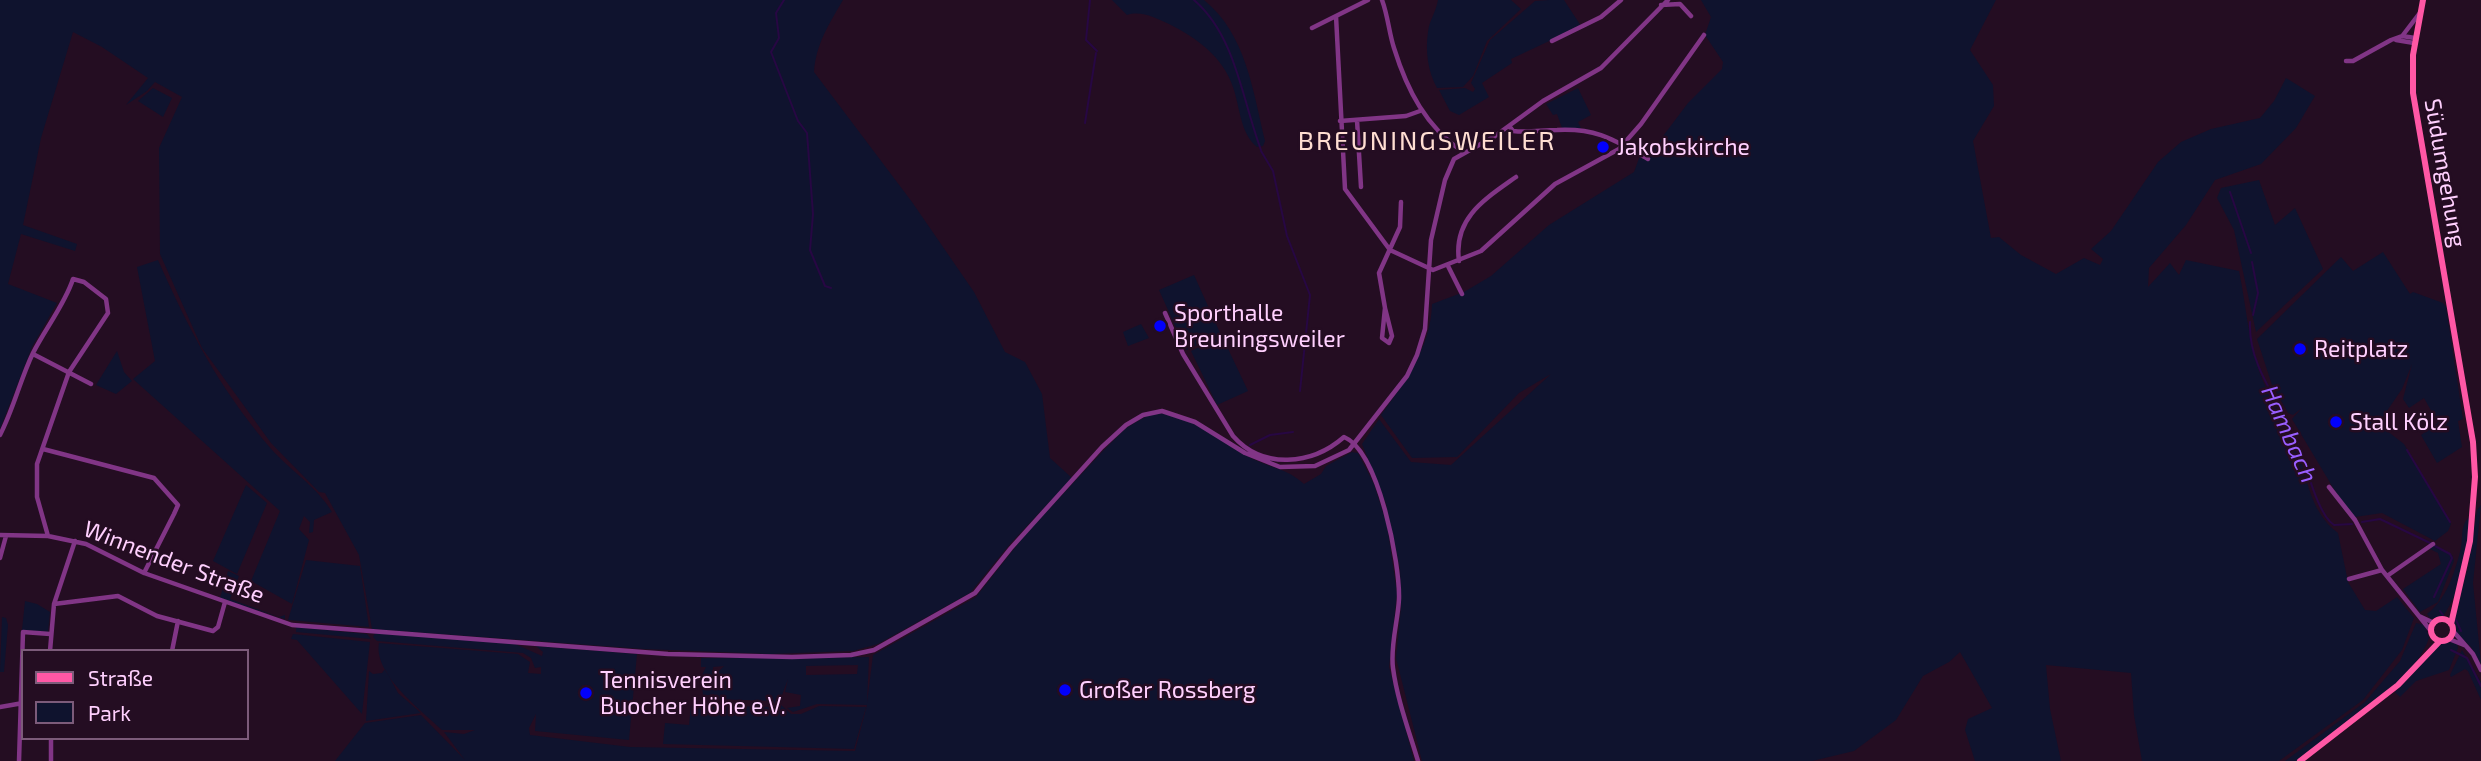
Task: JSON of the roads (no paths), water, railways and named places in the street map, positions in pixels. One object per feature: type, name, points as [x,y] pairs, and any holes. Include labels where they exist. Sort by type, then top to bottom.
[{"type":"main road","name":"Südumgehung","points":[[2423,0],[2414,40],[2412,73],[2417,117],[2473,442],[2475,477],[2470,541],[2451,627]]},
{"type":"main road","name":"Südumgehung","points":[[2442,620],[2455,600]]},
{"type":"main road","points":[[2300,761],[2389,693],[2440,641],[2449,639],[2451,627],[2442,620],[2434,623],[2424,655]]},
{"type":"main road","points":[[2432,634],[2440,641]]},
{"type":"street","points":[[1312,27],[1368,0]]},
{"type":"street","points":[[1382,0],[1394,47],[1420,111],[1442,138],[1463,152]]},
{"type":"street","points":[[1552,41],[1601,17],[1621,0]]},
{"type":"street","points":[[1354,445],[1407,376],[1417,355],[1425,330],[1426,268],[1445,180],[1454,159],[1484,143],[1543,100],[1601,68],[1668,0]]},
{"type":"street","points":[[1661,5],[1680,4],[1690,16]]},
{"type":"street","points":[[2346,61],[2353,61],[2402,36],[2419,13]]},
{"type":"street","points":[[1336,16],[1345,189],[1390,250],[1426,268],[1448,266],[1492,243],[1567,176],[1602,160],[1625,143],[1704,35]]},
{"type":"street","points":[[2402,36],[2414,40]]},
{"type":"street","points":[[2391,40],[2414,40]]},
{"type":"street","points":[[1340,121],[1406,116],[1420,111]]},
{"type":"street","points":[[1357,120],[1362,187]]},
{"type":"street","points":[[1509,126],[1513,131],[1527,132],[1582,131],[1625,143],[1648,159]]},
{"type":"street","points":[[1459,261],[1466,216],[1475,206],[1516,177]]},
{"type":"street","points":[[1385,308],[1382,338],[1387,343],[1392,335],[1379,274],[1400,227],[1401,202]]},
{"type":"street","points":[[1448,266],[1462,294]]},
{"type":"street","points":[[0,435],[11,414],[33,354],[72,279],[84,282],[106,299],[108,313],[69,372],[37,464],[36,489],[48,536]]},
{"type":"street","points":[[1165,313],[1182,354],[1238,442],[1258,454],[1279,460],[1297,460],[1313,455],[1344,437],[1354,445],[1379,490],[1392,541],[1399,588],[1394,671],[1418,761]]},
{"type":"street","points":[[33,354],[91,384]]},
{"type":"street","name":"Winnender Straße","points":[[3,535],[48,536],[75,541],[102,550],[144,573],[292,625],[668,654],[783,657],[851,655],[878,649],[975,593],[1011,548],[1102,447],[1126,425],[1143,415],[1162,411],[1195,422],[1245,453],[1270,464],[1293,468],[1322,464],[1354,445]]},
{"type":"street","points":[[43,449],[150,476],[174,499],[178,505],[144,573]]},
{"type":"street","points":[[2329,487],[2355,520],[2382,570],[2432,634]]},
{"type":"street","points":[[0,558],[3,535]]},
{"type":"street","points":[[50,649],[54,604],[75,541]]},
{"type":"street","points":[[2387,576],[2433,544]]},
{"type":"street","points":[[2349,579],[2382,570]]},
{"type":"street","points":[[54,604],[118,596],[157,616],[215,631],[225,602]]},
{"type":"street","points":[[2419,616],[2434,623]]},
{"type":"street","points":[[172,649],[172,637],[178,621]]},
{"type":"street","points":[[2451,627],[2481,670]]},
{"type":"street","points":[[23,649],[23,632],[50,634]]},
{"type":"street","points":[[2449,639],[2464,645]]},
{"type":"street","points":[[0,707],[21,703],[19,761]]},
{"type":"street","points":[[51,740],[51,761]]},
{"type":"waterway","points":[[784,0],[776,13],[779,38],[771,52],[798,121],[807,133],[813,214],[810,250],[825,286],[831,288]]},
{"type":"waterway","points":[[1090,0],[1086,40],[1097,51]]},
{"type":"waterway","points":[[1194,0],[1220,32],[1229,50],[1261,150]]},
{"type":"waterway","points":[[1085,123],[1096,53]]},
{"type":"waterway","points":[[1261,151],[1273,171],[1287,236],[1310,295],[1300,391]]},
{"type":"waterway","name":"Hambach","points":[[2230,192],[2251,253]]},
{"type":"waterway","name":"Hambach","points":[[2252,262],[2258,293],[2253,315]]},
{"type":"waterway","name":"Hambach","points":[[2250,322],[2259,368],[2299,446],[2322,510],[2334,525],[2352,524]]},
{"type":"waterway","points":[[1250,445],[1270,435],[1293,432]]},
{"type":"waterway","points":[[2407,450],[2450,522]]},
{"type":"waterway","name":"Hambach","points":[[2362,522],[2380,519],[2430,543]]},
{"type":"waterway","name":"Hambach","points":[[2434,597],[2452,558],[2450,554],[2435,546]]},
{"type":"waterway","name":"Hambach","points":[[2440,611],[2443,615]]},
{"type":"waterway","name":"Hambach","points":[[2456,620],[2461,631]]},
{"type":"waterway","name":"Hambach","points":[[2451,650],[2467,658],[2481,686]]},
{"type":"place","name":"Jakobskirche","points":[[1603,147]]},
{"type":"place","name":"Sporthalle Breuningsweiler","points":[[1160,326]]},
{"type":"place","name":"Reitplatz","points":[[2300,349]]},
{"type":"place","name":"Stall Kölz","points":[[2336,422]]},
{"type":"place","name":"Großer Rossberg","points":[[1065,690]]},
{"type":"place","name":"Tennisverein Buocher Höhe e.V.","points":[[586,693]]},
{"type":"district","name":"BREUNINGSWEILER","points":[[1427,141]]}]
